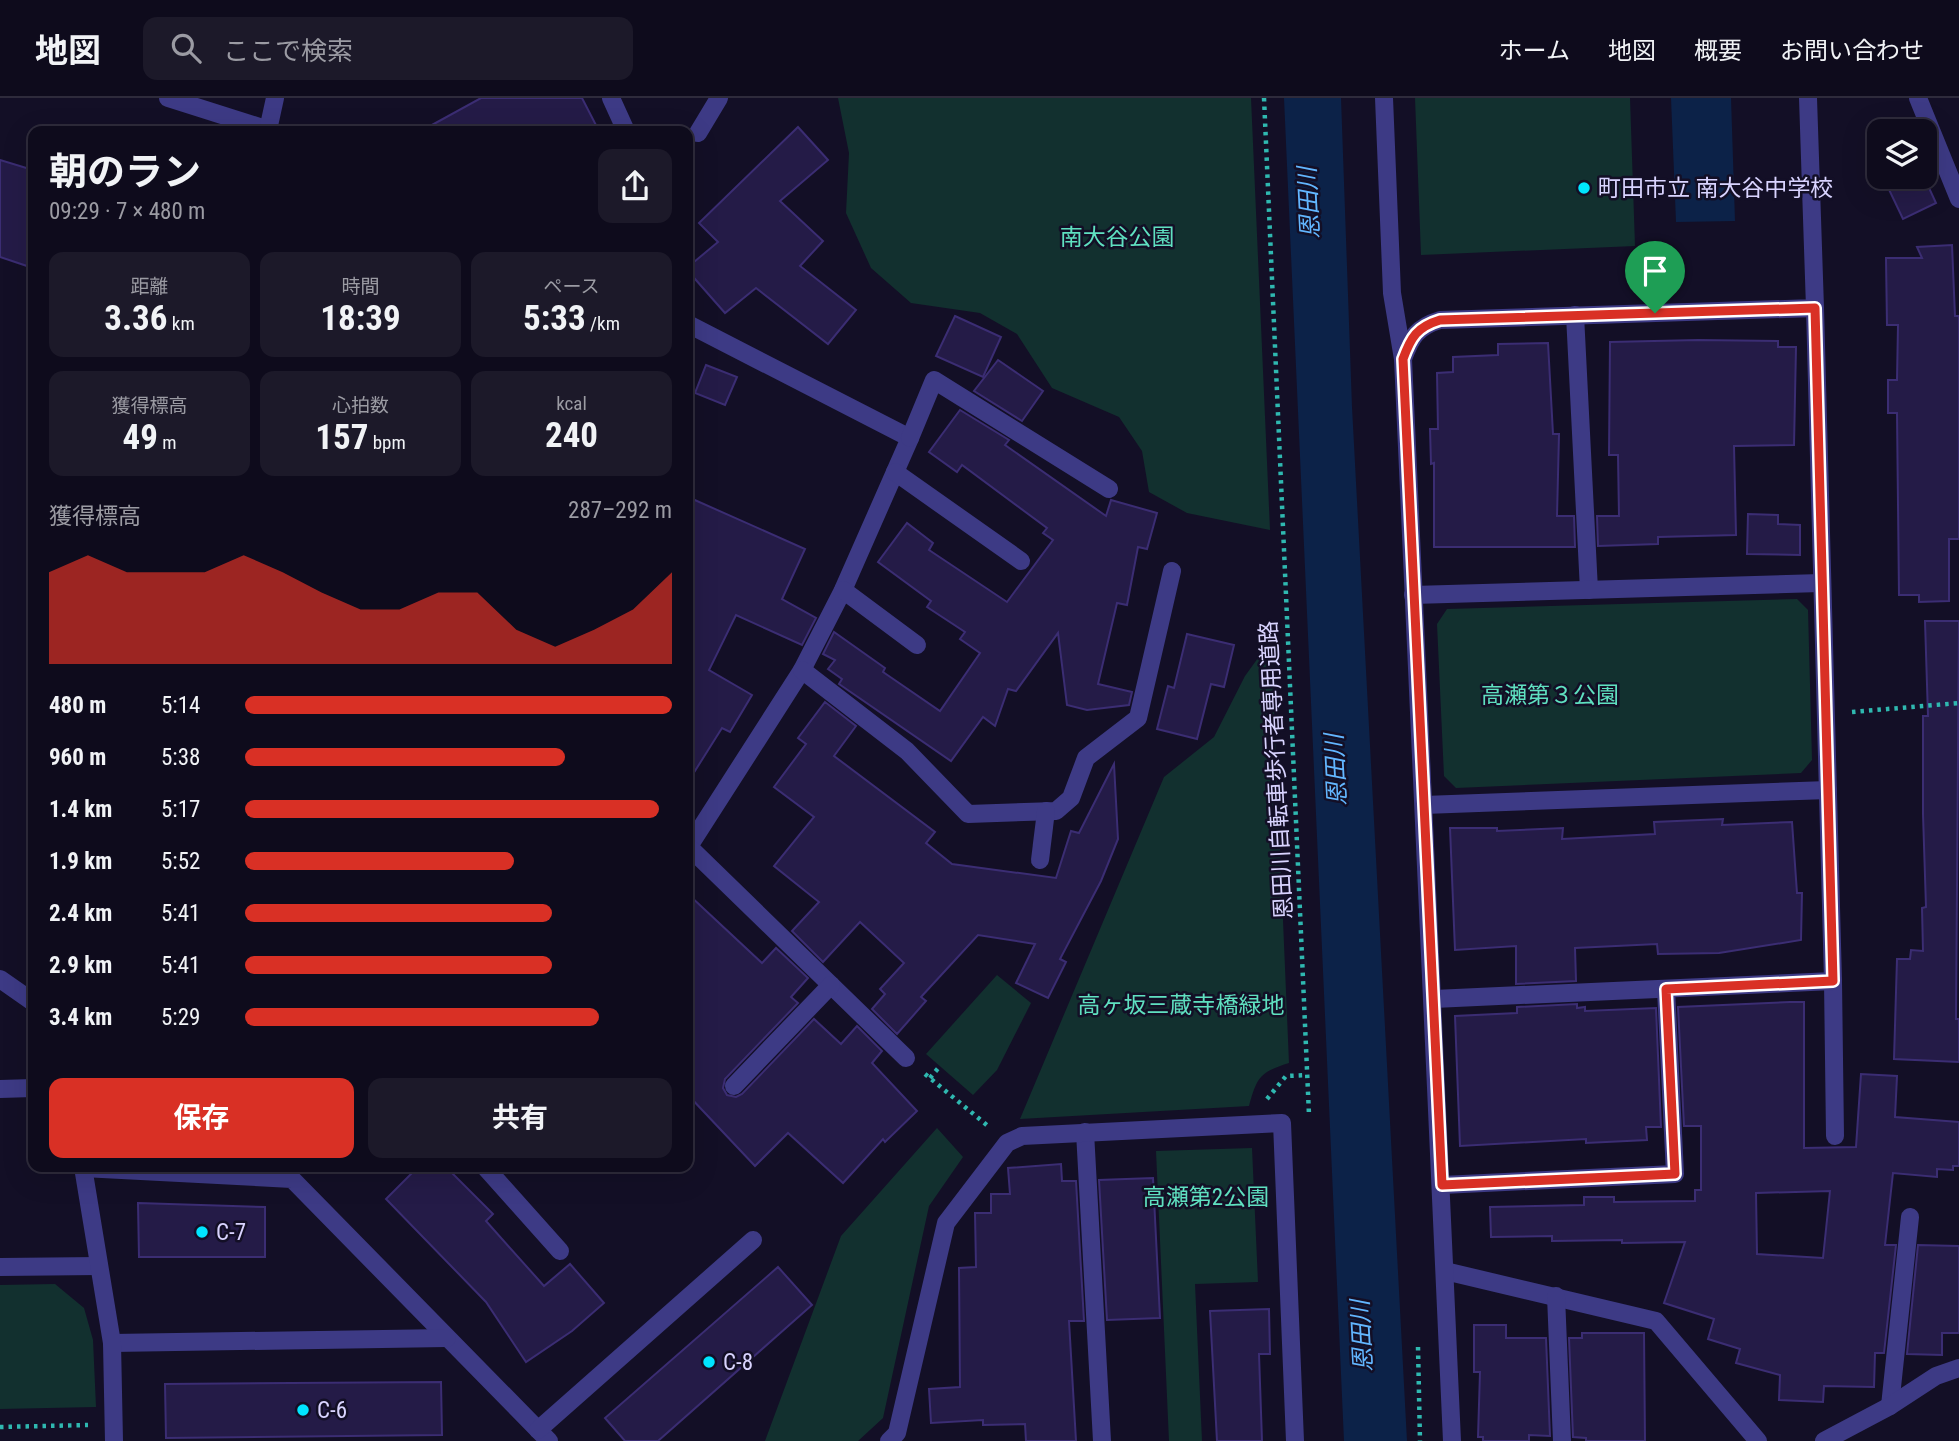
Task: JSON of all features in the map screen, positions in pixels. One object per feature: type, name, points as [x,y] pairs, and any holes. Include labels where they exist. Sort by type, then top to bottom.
[{"type":"street","points":[[271,126],[275,98]]},
{"type":"street","points":[[611,98],[624,126]]},
{"type":"street","points":[[698,133],[719,98]]},
{"type":"street","points":[[1384,98],[1392,293],[1403,359],[1452,1441]]},
{"type":"street","points":[[1808,98],[1835,1136]]},
{"type":"street","points":[[1917,98],[1959,199]]},
{"type":"street","points":[[178,99],[256,126]]},
{"type":"street","points":[[1403,359],[1410,339],[1422,325],[1440,320],[1815,308]]},
{"type":"street","points":[[1575,315],[1589,590]]},
{"type":"street","points":[[693,327],[910,438]]},
{"type":"street","points":[[693,839],[802,670],[843,590],[934,380],[1109,489]]},
{"type":"street","points":[[895,472],[1021,561]]},
{"type":"street","points":[[802,670],[906,751],[968,814],[1056,811],[1071,798],[1086,758],[1138,718],[1172,571]]},
{"type":"street","points":[[1413,595],[1821,583]]},
{"type":"street","points":[[843,590],[917,645]]},
{"type":"street","points":[[1424,806],[1828,790]]},
{"type":"street","points":[[1040,860],[1046,811]]},
{"type":"street","points":[[693,852],[906,1058]]},
{"type":"street","points":[[0,979],[28,999]]},
{"type":"street","points":[[1434,999],[1833,981]]},
{"type":"street","points":[[734,1086],[831,985]]},
{"type":"street","points":[[1442,1185],[1675,1174],[1666,989]]},
{"type":"street","points":[[0,1089],[28,1088]]},
{"type":"street","points":[[889,1441],[897,1433],[946,1223],[1007,1143],[1022,1136],[1282,1123],[1295,1441]]},
{"type":"street","points":[[1085,1132],[1102,1441]]},
{"type":"street","points":[[84,1172],[112,1343],[114,1433]]},
{"type":"street","points":[[159,1172],[292,1179],[544,1436],[753,1240]]},
{"type":"street","points":[[489,1172],[560,1251]]},
{"type":"street","points":[[1890,1406],[1910,1217]]},
{"type":"street","points":[[0,1267],[99,1266]]},
{"type":"street","points":[[1445,1271],[1656,1321],[1758,1441]]},
{"type":"street","points":[[1556,1296],[1562,1441]]},
{"type":"street","points":[[112,1343],[447,1338]]},
{"type":"street","points":[[1824,1441],[1890,1406],[1936,1376],[1959,1368]]},
{"type":"path","name":"恩田川自転車歩行者専用道路","points":[[1264,98],[1308,1116]]},
{"type":"path","points":[[1826,714],[1959,703]]},
{"type":"path","points":[[906,1058],[1007,1143]]},
{"type":"path","points":[[930,1078],[940,1066]]},
{"type":"path","points":[[1267,1124],[1265,1101],[1274,1086],[1286,1076],[1307,1075]]},
{"type":"path","points":[[0,1427],[114,1433]]},
{"type":"green space","name":"南大谷公園","points":[[838,98],[1251,98],[1270,530],[1187,513],[1149,492],[1142,451],[1119,417],[1052,388],[1017,334],[980,313],[911,303],[871,268],[846,213],[849,153]]},
{"type":"green space","points":[[1415,98],[1630,98],[1635,246],[1421,255]]},
{"type":"green space","name":"高瀬第３公園","points":[[1797,599],[1808,610],[1812,760],[1801,773],[1456,788],[1444,776],[1437,624],[1447,609]]},
{"type":"green space","name":"高ヶ坂三蔵寺橋緑地","points":[[1258,658],[1272,658],[1289,1063],[1272,1069],[1261,1077],[1249,1106],[1020,1119],[1164,777],[1214,737],[1245,676]]},
{"type":"green space","points":[[997,975],[1031,1003],[997,1070],[973,1095],[926,1054]]},
{"type":"green space","points":[[937,1128],[963,1157],[929,1206],[883,1418],[858,1441],[765,1441],[841,1236]]},
{"type":"green space","name":"高瀬第2公園","points":[[1252,1148],[1258,1282],[1195,1284],[1202,1441],[1169,1441],[1156,1151]]},
{"type":"green space","points":[[55,1284],[84,1308],[93,1340],[96,1407],[0,1409],[0,1285]]},
{"type":"water","name":"恩田川","points":[[1284,98],[1341,98],[1352,407],[1407,1441],[1344,1441]]},
{"type":"water","points":[[1671,98],[1731,98],[1735,221],[1676,222]]},
{"type":"building","points":[[481,98],[582,98],[596,126],[430,126]]},
{"type":"building","points":[[798,127],[828,160],[780,201],[823,241],[800,266],[856,310],[828,344],[756,288],[725,313],[693,277],[693,263],[718,242],[699,223]]},
{"type":"building","points":[[0,160],[28,168],[28,266],[0,257]]},
{"type":"building","points":[[1889,189],[1930,189],[1936,203],[1903,219]]},
{"type":"building","points":[[1952,245],[1955,316],[1959,316],[1959,539],[1949,539],[1949,601],[1919,602],[1919,595],[1899,595],[1897,413],[1888,413],[1888,380],[1897,380],[1898,325],[1887,325],[1886,258],[1922,258],[1917,247]]},
{"type":"building","points":[[955,316],[1001,337],[983,377],[936,356]]},
{"type":"building","points":[[1778,341],[1778,347],[1796,347],[1794,445],[1734,446],[1736,535],[1658,537],[1658,544],[1598,546],[1597,516],[1619,516],[1618,455],[1609,455],[1610,342]]},
{"type":"building","points":[[1548,343],[1553,434],[1559,434],[1557,516],[1574,516],[1575,547],[1434,547],[1434,463],[1431,464],[1430,429],[1438,429],[1437,373],[1453,372],[1453,357],[1498,355],[1498,344]]},
{"type":"building","points":[[998,360],[1043,391],[1022,421],[974,391]]},
{"type":"building","points":[[706,365],[737,377],[725,405],[695,393]]},
{"type":"building","points":[[960,410],[1009,440],[1005,445],[1106,516],[1111,500],[1157,513],[1147,549],[1138,547],[1127,605],[1117,603],[1098,684],[1132,692],[1129,705],[1087,710],[1067,705],[1058,633],[1016,691],[1008,689],[995,726],[983,717],[951,761],[839,684],[842,679],[828,669],[835,660],[823,654],[834,632],[885,668],[883,672],[940,711],[980,653],[960,639],[965,632],[927,607],[931,601],[878,562],[907,523],[933,543],[929,550],[1007,602],[1053,540],[1043,533],[1047,528],[962,465],[957,472],[929,452]]},
{"type":"building","points":[[693,499],[805,549],[782,599],[816,618],[802,645],[736,615],[709,670],[752,695],[730,732],[722,728],[693,774]]},
{"type":"building","points":[[1748,514],[1778,515],[1778,524],[1800,525],[1800,555],[1747,554]]},
{"type":"building","points":[[1925,621],[1959,621],[1956,1019],[1959,1019],[1959,1062],[1894,1059],[1897,959],[1910,959],[1911,950],[1923,951],[1922,908],[1926,907],[1923,716],[1928,716]]},
{"type":"building","points":[[1187,634],[1234,645],[1224,687],[1211,684],[1197,739],[1157,729],[1168,686],[1174,688]]},
{"type":"building","points":[[825,702],[856,726],[834,756],[935,832],[926,843],[952,864],[1056,878],[1071,831],[1079,833],[1114,764],[1118,839],[1101,881],[1060,959],[1066,962],[1048,998],[1016,983],[1035,944],[978,935],[921,997],[926,1001],[897,1034],[872,1009],[885,994],[880,989],[904,963],[860,922],[823,962],[792,931],[819,902],[774,866],[814,817],[774,787],[806,744],[798,738]]},
{"type":"building","points":[[1723,819],[1722,825],[1792,822],[1797,893],[1802,893],[1801,940],[1719,953],[1658,954],[1657,944],[1575,948],[1576,981],[1516,984],[1516,946],[1455,950],[1450,828],[1497,828],[1497,831],[1563,828],[1562,839],[1655,834],[1654,822]]},
{"type":"building","points":[[693,899],[762,963],[776,948],[808,978],[791,997],[798,1003],[725,1079],[723,1088],[727,1095],[736,1097],[742,1094],[814,1019],[841,1044],[857,1026],[882,1051],[872,1063],[917,1111],[885,1142],[883,1139],[843,1183],[788,1133],[755,1166],[693,1100]]},
{"type":"building","points":[[1804,1002],[1804,1148],[1856,1147],[1861,1074],[1897,1076],[1895,1117],[1959,1122],[1959,1166],[1953,1166],[1953,1170],[1937,1169],[1937,1177],[1893,1173],[1885,1245],[1896,1245],[1884,1353],[1875,1353],[1874,1387],[1824,1386],[1823,1402],[1779,1400],[1780,1375],[1736,1363],[1740,1349],[1708,1339],[1714,1319],[1664,1303],[1685,1242],[1622,1243],[1622,1240],[1552,1241],[1552,1236],[1491,1237],[1490,1207],[1584,1205],[1584,1197],[1614,1197],[1614,1202],[1695,1201],[1695,1190],[1701,1190],[1701,1126],[1684,1126],[1678,1007]],"holes":[[[1830,1191],[1823,1258],[1757,1254],[1756,1193]]]},
{"type":"building","points":[[1577,1004],[1577,1008],[1585,1007],[1585,1011],[1656,1008],[1661,1127],[1646,1127],[1647,1140],[1586,1143],[1586,1139],[1460,1146],[1455,1016],[1517,1013],[1517,1007]]},
{"type":"building","points":[[1061,1164],[1062,1181],[1076,1181],[1084,1321],[1069,1321],[1076,1441],[1026,1441],[1025,1424],[983,1425],[983,1420],[931,1423],[929,1389],[960,1387],[959,1268],[976,1267],[975,1213],[991,1213],[991,1194],[1010,1194],[1008,1168]]},
{"type":"building","points":[[413,1172],[451,1172],[493,1214],[486,1221],[544,1286],[570,1264],[604,1303],[572,1331],[526,1362],[486,1302],[386,1199]]},
{"type":"building","points":[[1153,1178],[1160,1318],[1107,1320],[1099,1180]]},
{"type":"building","name":"C-7","points":[[138,1203],[265,1207],[265,1257],[139,1257]]},
{"type":"building","points":[[1918,1245],[1959,1246],[1959,1333],[1942,1333],[1942,1355],[1907,1354]]},
{"type":"building","name":"C-8","points":[[778,1267],[812,1305],[658,1441],[625,1441],[605,1418]]},
{"type":"building","points":[[1269,1309],[1270,1354],[1259,1354],[1262,1441],[1217,1441],[1210,1311]]},
{"type":"building","points":[[1474,1325],[1506,1325],[1506,1338],[1546,1338],[1550,1436],[1529,1435],[1529,1441],[1483,1441],[1483,1437],[1478,1437],[1480,1372],[1474,1372]]},
{"type":"building","points":[[1582,1333],[1644,1333],[1645,1441],[1586,1441],[1586,1438],[1573,1437],[1569,1338],[1582,1338]]},
{"type":"building","name":"C-6","points":[[441,1382],[442,1435],[166,1438],[165,1384]]},
{"type":"place","name":"町田市立 南大谷中学校","points":[[1584,188]]},
{"type":"place","name":"C-7","points":[[202,1232]]},
{"type":"place","name":"C-8","points":[[709,1362]]},
{"type":"place","name":"C-6","points":[[303,1410]]},
{"type":"route","points":[[1815,308],[1833,981],[1666,989],[1675,1174],[1442,1185],[1403,359],[1410,339],[1422,325],[1440,320],[1655,313],[1815,308]]}]
